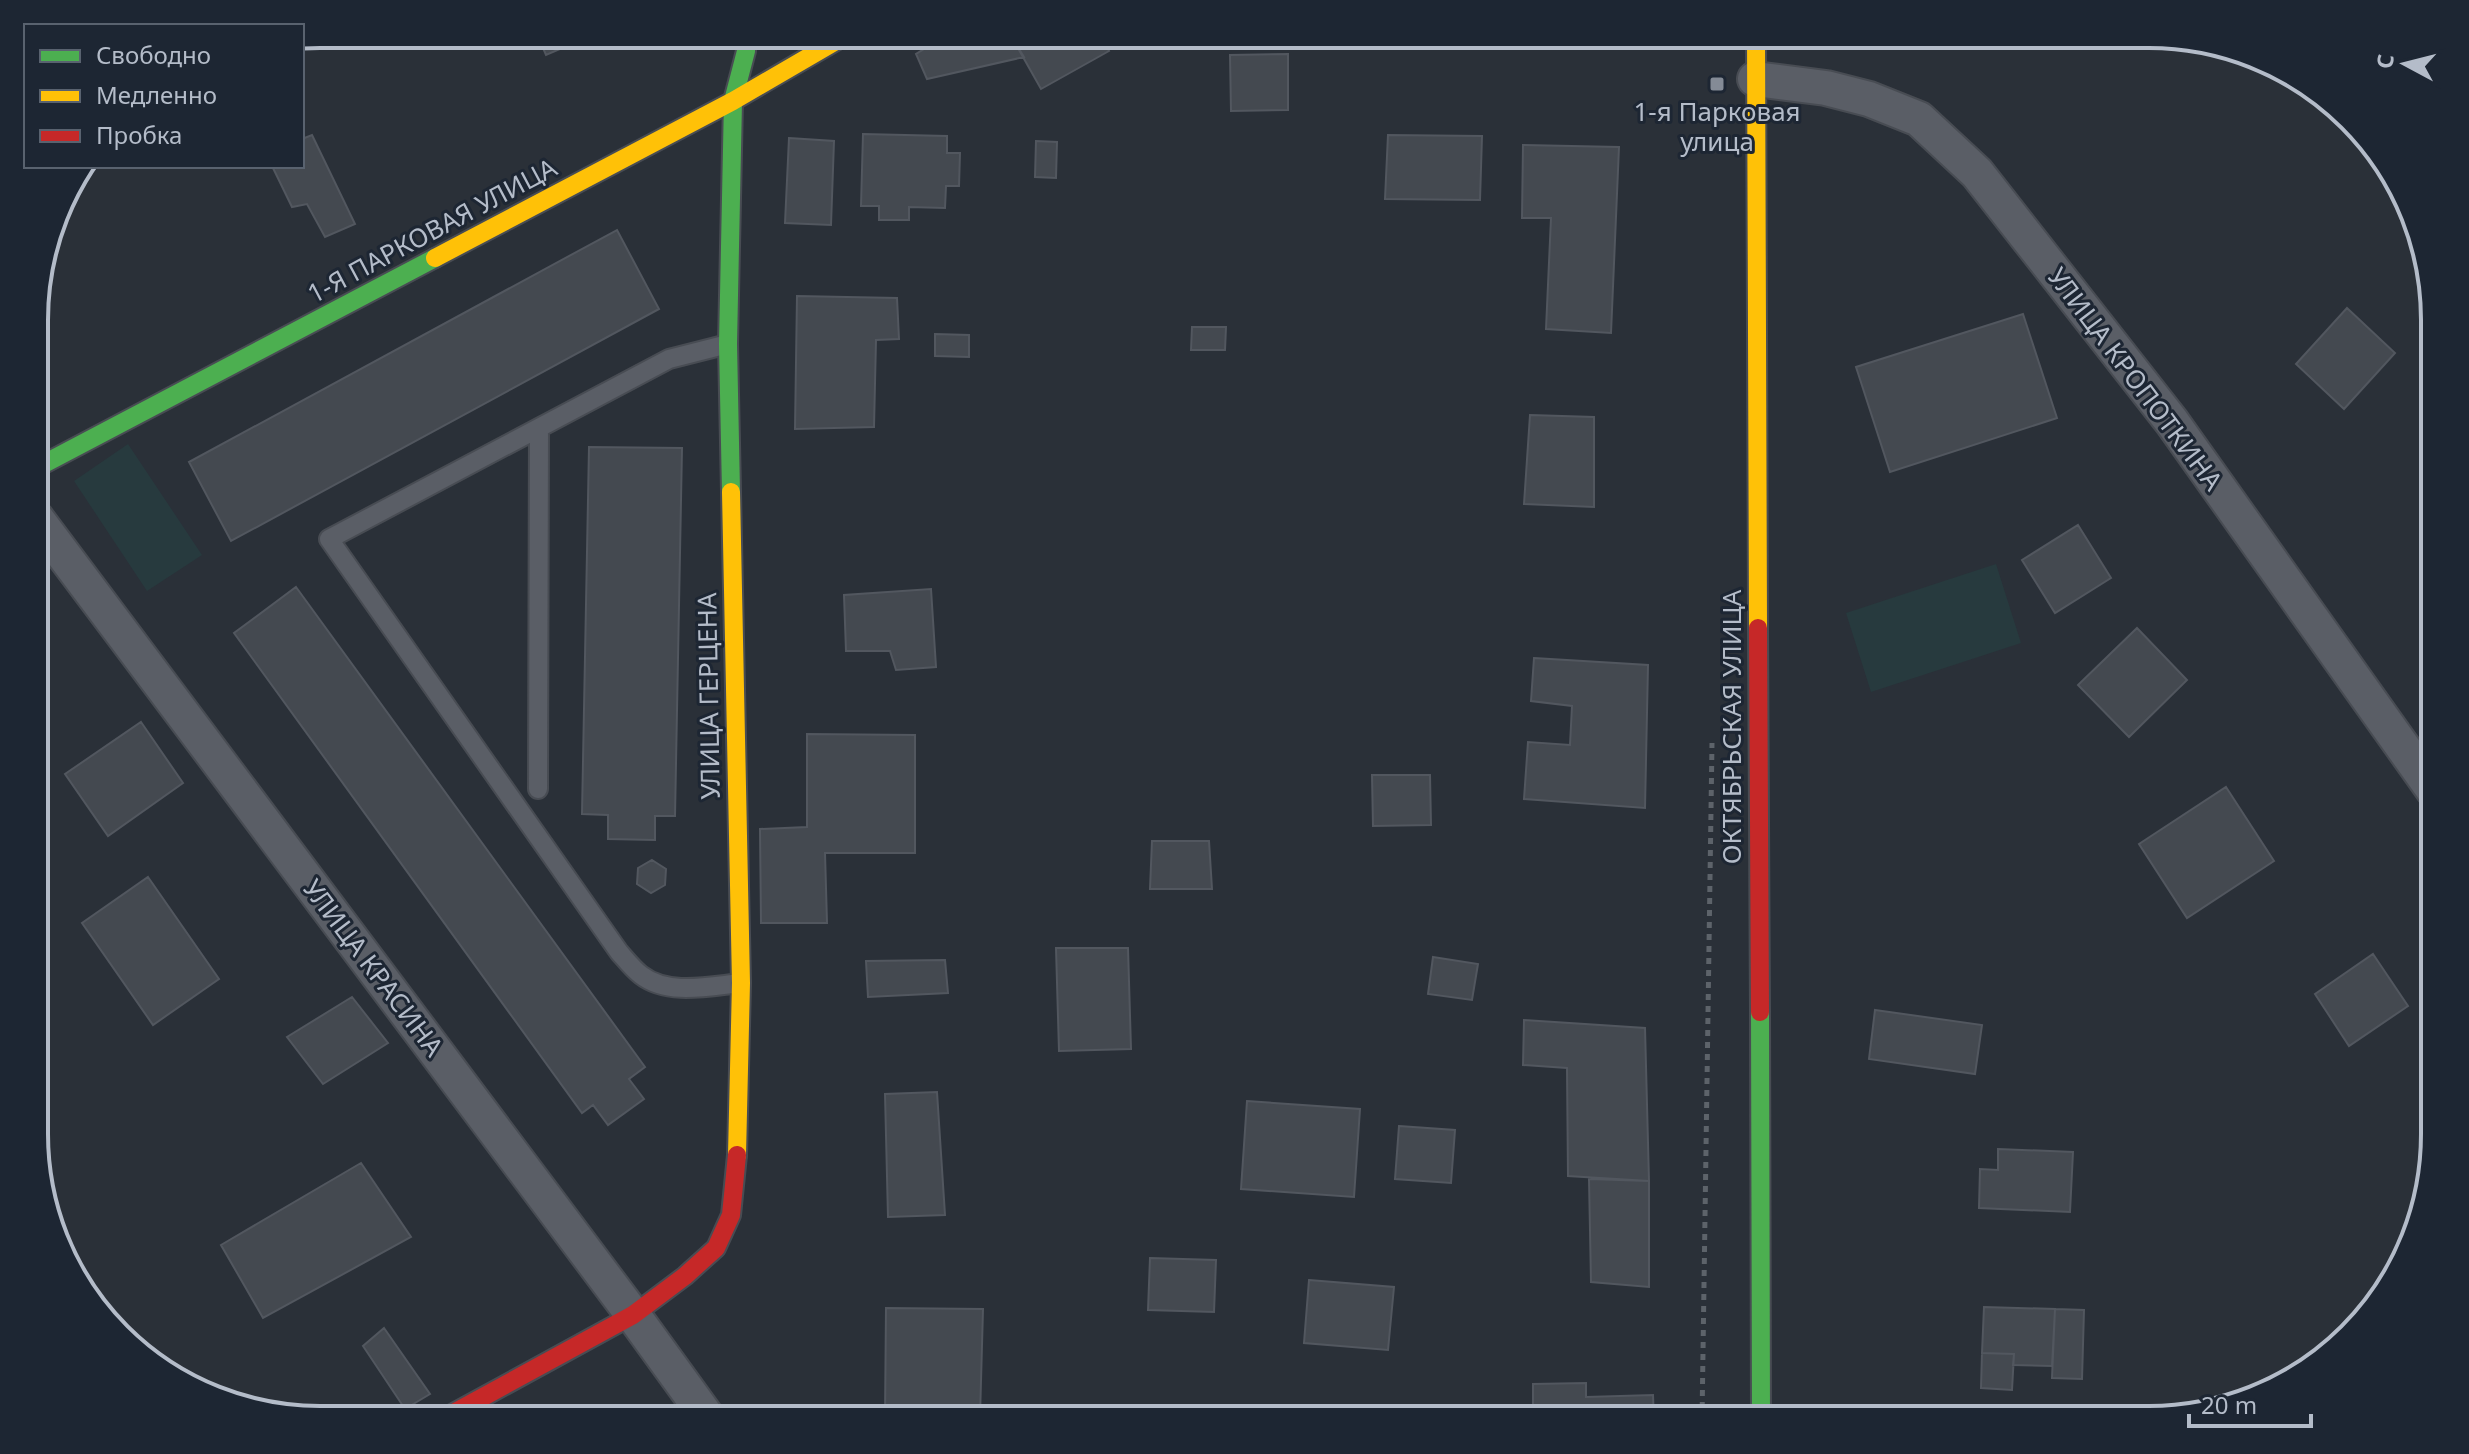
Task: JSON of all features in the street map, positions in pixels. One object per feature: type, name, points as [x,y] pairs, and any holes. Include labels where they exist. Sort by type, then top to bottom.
[{"type":"street","name":"ОКТЯБРЬСКАЯ УЛИЦА","points":[[1756,48],[1761,1405]]},
{"type":"street","name":"УЛИЦА ГЕРЦЕНА","points":[[467,1406],[633,1315],[716,1248],[731,1215],[737,1173],[741,983],[728,344],[733,101],[746,49]]},
{"type":"street","name":"1-Я ПАРКОВАЯ УЛИЦА","points":[[48,462],[733,101],[823,49]]},
{"type":"street","name":"УЛИЦА КРОПОТКИНА","points":[[1755,79],[1826,88],[1869,99],[1919,119],[1977,173],[2172,422],[2420,771]]},
{"type":"street","name":"УЛИЦА КРАСИНА","points":[[48,534],[699,1406]]},
{"type":"lane","points":[[728,344],[669,359],[329,539],[619,952],[642,976],[663,986],[685,988],[741,983]]},
{"type":"lane","points":[[538,789],[539,428]]},
{"type":"green space","points":[[128,444],[202,555],[147,591],[74,481]]},
{"type":"green space","points":[[1996,564],[2021,643],[1871,692],[1846,613]]},
{"type":"building","points":[[543,49],[560,49],[546,55]]},
{"type":"building","points":[[925,49],[1019,49],[1024,57],[927,79],[916,54]]},
{"type":"building","points":[[1018,49],[1109,51],[1041,89]]},
{"type":"building","points":[[1288,54],[1288,110],[1231,111],[1230,55]]},
{"type":"building","points":[[863,134],[947,136],[947,153],[960,153],[959,186],[946,186],[945,208],[909,207],[909,220],[879,220],[879,206],[861,206]]},
{"type":"building","points":[[312,135],[355,224],[325,237],[307,204],[292,207],[273,168],[304,168],[304,138]]},
{"type":"building","points":[[1388,135],[1482,136],[1480,200],[1385,199]]},
{"type":"building","points":[[789,138],[834,141],[831,225],[785,223]]},
{"type":"building","points":[[1036,141],[1057,142],[1056,178],[1035,177]]},
{"type":"building","points":[[1523,145],[1619,147],[1611,333],[1546,329],[1551,218],[1522,218]]},
{"type":"building","points":[[617,230],[659,309],[231,541],[189,462]]},
{"type":"building","points":[[797,296],[897,298],[899,339],[876,340],[874,427],[795,429]]},
{"type":"building","points":[[2347,308],[2395,353],[2344,409],[2296,364]]},
{"type":"building","points":[[2023,314],[2057,418],[1890,472],[1856,367]]},
{"type":"building","points":[[1192,327],[1226,327],[1225,350],[1191,350]]},
{"type":"building","points":[[935,334],[969,335],[969,357],[935,356]]},
{"type":"building","points":[[1530,415],[1594,417],[1594,507],[1524,504]]},
{"type":"building","points":[[589,447],[682,448],[675,816],[655,816],[655,840],[608,839],[608,815],[582,814]]},
{"type":"building","points":[[2078,525],[2111,578],[2055,613],[2022,560]]},
{"type":"building","points":[[296,587],[645,1067],[629,1079],[644,1099],[608,1125],[593,1105],[582,1113],[234,633]]},
{"type":"building","points":[[931,589],[936,667],[896,670],[890,651],[846,651],[844,595]]},
{"type":"building","points":[[2137,628],[2187,680],[2129,737],[2078,685]]},
{"type":"building","points":[[1534,658],[1648,665],[1645,808],[1524,799],[1528,742],[1570,745],[1572,706],[1531,701]]},
{"type":"building","points":[[141,722],[183,783],[108,836],[65,774]]},
{"type":"building","points":[[807,734],[915,735],[915,853],[825,853],[827,923],[761,923],[760,829],[807,827]]},
{"type":"building","points":[[1372,775],[1430,775],[1431,825],[1373,826]]},
{"type":"building","points":[[2226,787],[2274,861],[2187,918],[2139,844]]},
{"type":"building","points":[[1152,841],[1209,841],[1212,889],[1150,889]]},
{"type":"building","points":[[652,860],[666,869],[665,885],[651,893],[637,884],[638,868]]},
{"type":"building","points":[[148,877],[219,979],[153,1025],[82,923]]},
{"type":"building","points":[[1056,948],[1128,948],[1131,1049],[1059,1051]]},
{"type":"building","points":[[2373,954],[2408,1006],[2349,1046],[2315,994]]},
{"type":"building","points":[[1433,957],[1478,964],[1472,1000],[1428,994]]},
{"type":"building","points":[[945,960],[948,993],[868,997],[866,961]]},
{"type":"building","points":[[352,997],[388,1043],[323,1084],[287,1037]]},
{"type":"building","points":[[1875,1010],[1982,1025],[1975,1074],[1869,1059]]},
{"type":"building","points":[[1524,1020],[1645,1028],[1649,1181],[1568,1176],[1567,1068],[1523,1065]]},
{"type":"building","points":[[937,1092],[945,1215],[888,1217],[885,1094]]},
{"type":"building","points":[[1247,1101],[1360,1109],[1354,1197],[1241,1189]]},
{"type":"building","points":[[1399,1126],[1455,1130],[1451,1183],[1395,1179]]},
{"type":"building","points":[[1998,1149],[2073,1152],[2070,1212],[1979,1208],[1980,1169],[1998,1170]]},
{"type":"building","points":[[361,1163],[411,1237],[263,1318],[221,1245]]},
{"type":"building","points":[[1589,1179],[1649,1181],[1649,1287],[1591,1282]]},
{"type":"building","points":[[1150,1258],[1216,1260],[1214,1312],[1148,1310]]},
{"type":"building","points":[[1309,1280],[1394,1287],[1388,1350],[1304,1343]]},
{"type":"building","points":[[1984,1307],[2055,1309],[2052,1366],[2013,1365],[2014,1354],[1982,1353]]},
{"type":"building","points":[[886,1308],[983,1309],[980,1406],[885,1406]]},
{"type":"building","points":[[2055,1309],[2084,1310],[2082,1379],[2052,1378]]},
{"type":"building","points":[[384,1328],[430,1394],[410,1406],[403,1406],[363,1346]]},
{"type":"building","points":[[1982,1353],[2014,1354],[2012,1390],[1981,1388]]},
{"type":"building","points":[[1586,1383],[1586,1397],[1653,1395],[1653,1405],[1533,1405],[1533,1384]]},
{"type":"traffic: fast","points":[[731,492],[728,344],[733,101],[746,49]]},
{"type":"traffic: fast","points":[[48,462],[435,258]]},
{"type":"traffic: fast","points":[[1760,1012],[1761,1405]]},
{"type":"traffic: slow","points":[[1756,48],[1758,628]]},
{"type":"traffic: slow","points":[[435,258],[733,101],[823,49]]},
{"type":"traffic: slow","points":[[731,492],[741,983],[737,1155]]},
{"type":"traffic: jam","points":[[1758,628],[1760,1012]]},
{"type":"traffic: jam","points":[[467,1406],[633,1315],[716,1248],[731,1215],[737,1155]]},
{"type":"place","name":"1-я Парковая улица","points":[[1717,84]]}]
